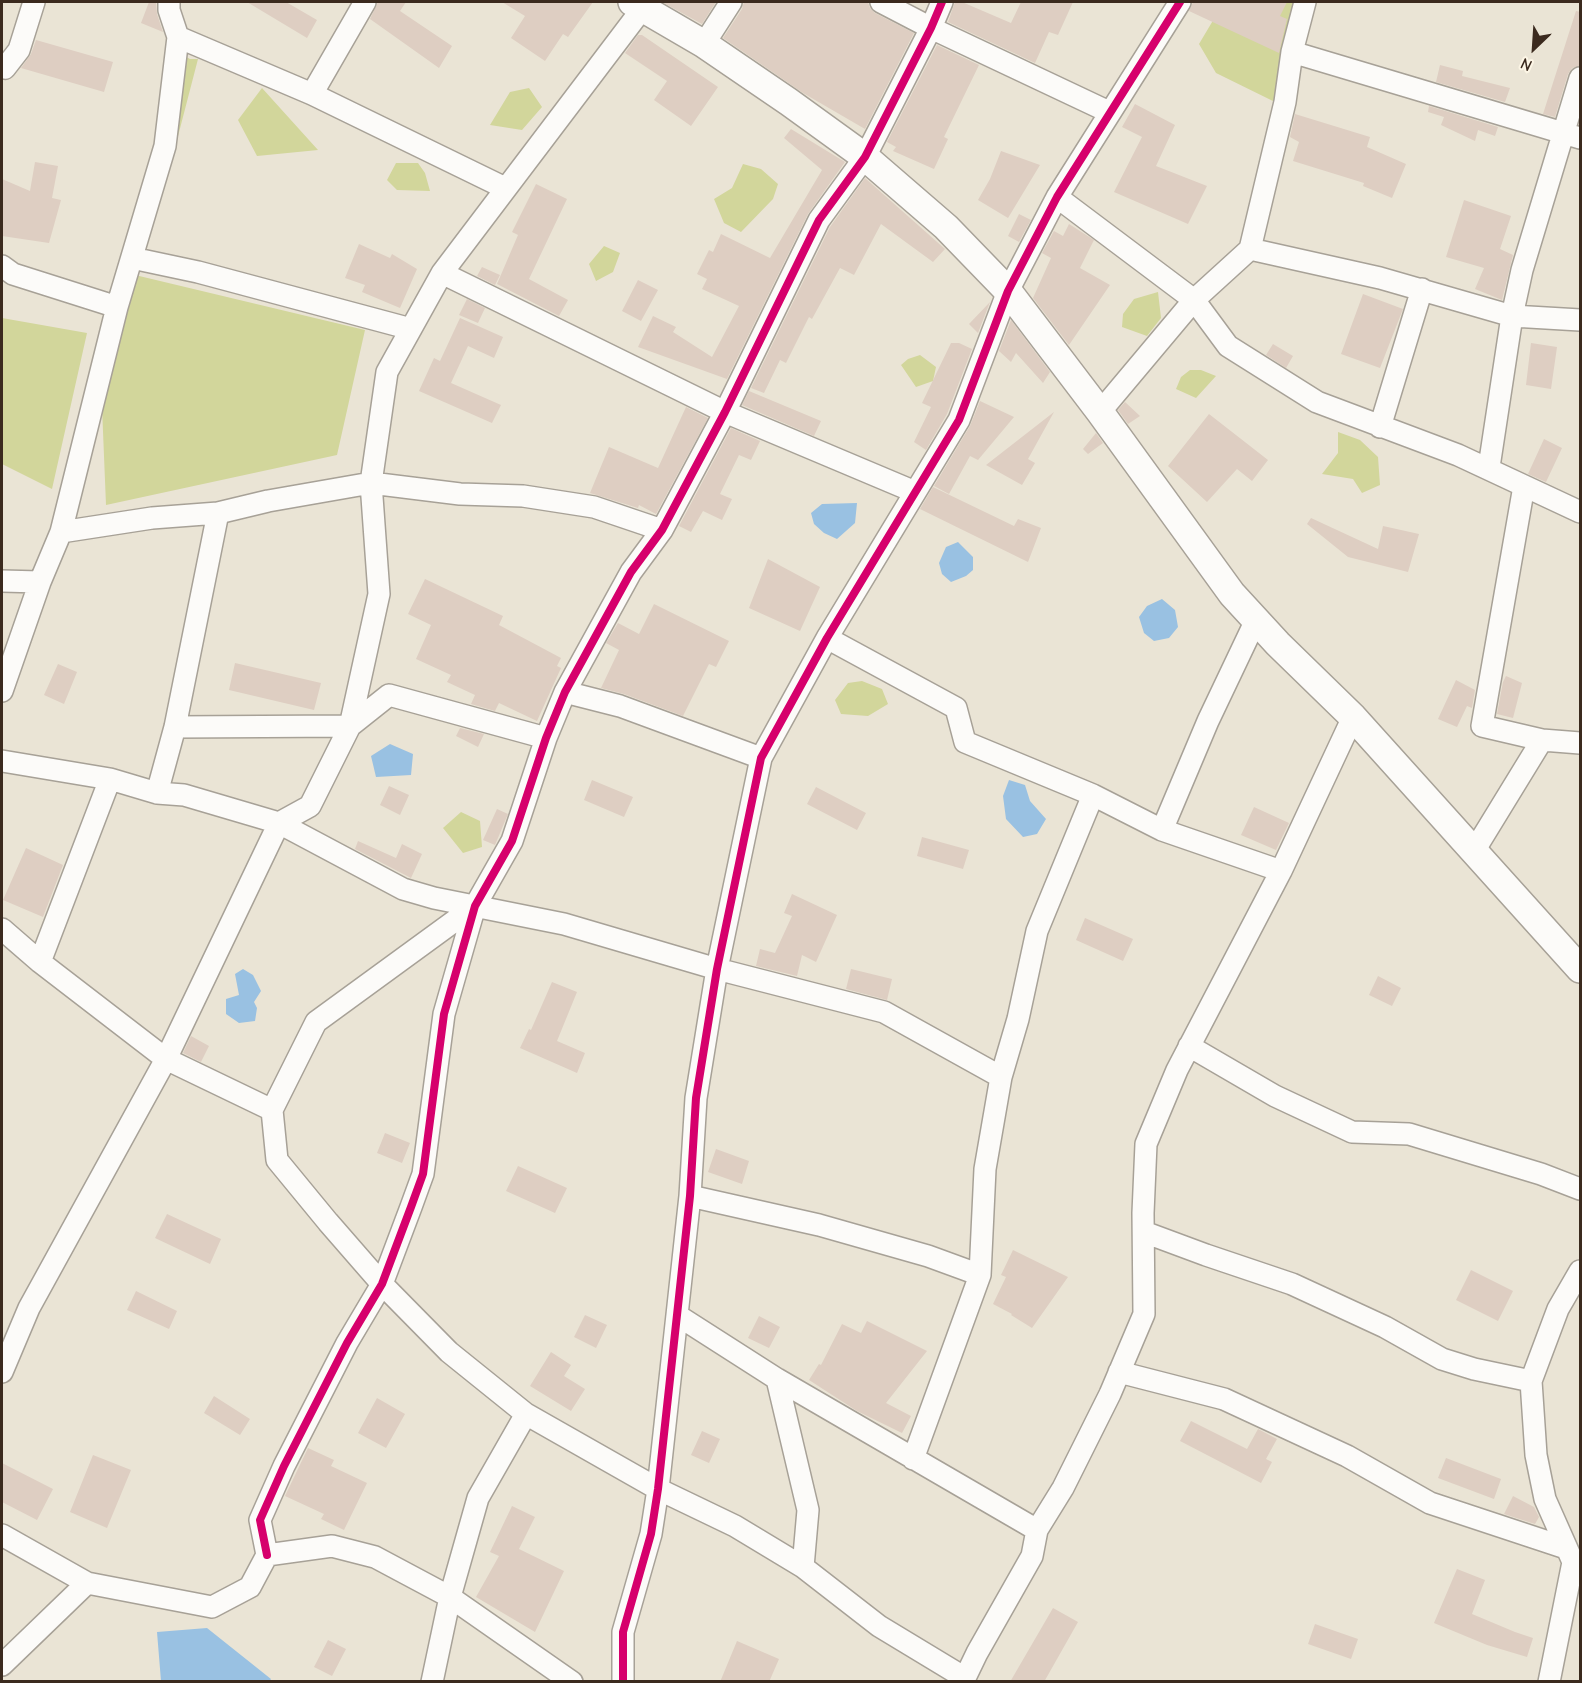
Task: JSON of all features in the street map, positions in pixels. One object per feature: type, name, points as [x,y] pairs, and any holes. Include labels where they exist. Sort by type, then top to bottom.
[{"type":"street","points":[[3,72],[19,51],[33,2]]},
{"type":"street","points":[[2,691],[40,582],[61,532],[117,307],[165,147],[178,37],[169,10],[170,2]]},
{"type":"street","points":[[312,94],[365,2]]},
{"type":"street","points":[[704,44],[731,2]]},
{"type":"street","points":[[881,2],[1109,112]]},
{"type":"street","points":[[2,1535],[87,1583],[212,1607],[250,1587],[267,1554],[260,1520],[284,1466],[347,1343],[382,1284],[423,1174],[444,1014],[475,906],[512,841],[546,738],[565,692],[631,572],[662,530],[725,412],[819,220],[865,157],[942,2]]},
{"type":"street","points":[[623,1682],[623,1632],[651,1534],[658,1489],[690,1196],[696,1098],[717,969],[761,758],[827,638],[959,420],[1008,291],[1057,197],[1180,2]]},
{"type":"street","points":[[1100,412],[1194,300],[1250,249],[1286,102],[1292,52],[1305,2]]},
{"type":"street","points":[[2,1372],[29,1308],[166,1059],[279,823],[310,806],[350,726],[379,594],[371,483],[387,372],[442,273],[637,5],[704,44],[865,157],[946,227],[1008,291],[1100,412],[1219,578],[1278,644],[1353,717],[1581,969]]},
{"type":"street","points":[[178,37],[312,94],[505,188]]},
{"type":"street","points":[[1292,52],[1572,135]]},
{"type":"street","points":[[1489,467],[1512,316],[1522,270],[1572,135],[1581,78]]},
{"type":"street","points":[[1057,197],[1194,300],[1228,346],[1317,402],[1489,467],[1581,512]]},
{"type":"street","points":[[1250,249],[1422,289],[1512,316],[1581,320]]},
{"type":"street","points":[[132,258],[198,272],[411,329]]},
{"type":"street","points":[[2,266],[13,274],[117,307]]},
{"type":"street","points":[[442,273],[725,412],[915,492]]},
{"type":"street","points":[[1380,427],[1422,289]]},
{"type":"street","points":[[61,532],[152,518],[218,513],[268,501],[371,483],[460,494],[524,496],[582,505],[662,530]]},
{"type":"street","points":[[1524,486],[1482,726],[1542,740],[1581,743]]},
{"type":"street","points":[[157,793],[175,727],[218,513]]},
{"type":"street","points":[[2,581],[40,582]]},
{"type":"street","points":[[1162,830],[1208,721],[1256,620]]},
{"type":"street","points":[[827,638],[956,708],[965,742],[1093,795],[1162,830],[1281,871]]},
{"type":"street","points":[[565,692],[620,706],[761,758]]},
{"type":"street","points":[[175,727],[350,726],[389,694],[546,738]]},
{"type":"street","points":[[475,906],[316,1022],[272,1110],[277,1160],[382,1284],[449,1352],[526,1414],[658,1489],[735,1526],[803,1567],[879,1626],[964,1680],[1032,1556],[1036,1530],[1063,1488],[1119,1372],[1144,1314],[1146,1144],[1177,1070],[1281,871],[1353,717]]},
{"type":"street","points":[[1474,851],[1542,740]]},
{"type":"street","points":[[2,761],[110,779],[157,793],[184,795],[279,823],[403,889],[434,898],[564,924],[717,969],[884,1012],[1001,1077]]},
{"type":"street","points":[[40,962],[110,779]]},
{"type":"street","points":[[913,1459],[980,1275],[986,1168],[1001,1077],[1018,1019],[1037,931],[1093,795]]},
{"type":"street","points":[[2,929],[40,962],[166,1059],[272,1110]]},
{"type":"street","points":[[1189,1046],[1275,1096],[1352,1132],[1409,1134],[1541,1174],[1581,1189]]},
{"type":"street","points":[[690,1196],[819,1225],[928,1256],[980,1275]]},
{"type":"street","points":[[1144,1232],[1292,1284],[1385,1327],[1442,1359],[1474,1369],[1531,1381]]},
{"type":"street","points":[[1549,1682],[1573,1562],[1545,1499],[1536,1455],[1531,1381],[1558,1309],[1581,1271]]},
{"type":"street","points":[[676,1315],[777,1379],[1036,1530]]},
{"type":"street","points":[[1119,1372],[1224,1399],[1347,1456],[1430,1503],[1566,1548]]},
{"type":"street","points":[[777,1379],[808,1510],[803,1567]]},
{"type":"street","points":[[432,1682],[450,1597],[478,1498],[526,1414]]},
{"type":"street","points":[[267,1554],[332,1546],[375,1557],[450,1597],[572,1682]]},
{"type":"street","points":[[9,1682],[2,1663],[87,1583]]},
{"type":"green space","points":[[1224,2],[1293,2],[1293,15],[1277,103],[1216,73],[1199,44]]},
{"type":"green space","points":[[181,54],[190,59],[198,59],[177,140],[167,159]]},
{"type":"green space","points":[[262,88],[318,150],[257,156],[238,120]]},
{"type":"green space","points":[[529,88],[542,107],[522,130],[490,125],[510,92]]},
{"type":"green space","points":[[396,163],[418,163],[425,173],[430,191],[397,190],[387,180]]},
{"type":"green space","points":[[743,164],[761,169],[778,184],[773,199],[741,232],[724,223],[714,199],[732,188]]},
{"type":"green space","points":[[604,246],[620,253],[613,272],[596,281],[589,264]]},
{"type":"green space","points":[[135,275],[365,330],[337,455],[106,505],[102,407]]},
{"type":"green space","points":[[1158,292],[1161,318],[1147,336],[1122,327],[1123,314],[1134,299]]},
{"type":"green space","points":[[2,318],[87,333],[52,489],[2,464]]},
{"type":"green space","points":[[920,355],[936,367],[933,381],[916,387],[901,365],[908,359]]},
{"type":"green space","points":[[1190,370],[1201,370],[1216,376],[1196,398],[1176,389],[1181,377]]},
{"type":"green space","points":[[1338,432],[1360,440],[1378,457],[1380,485],[1362,493],[1353,479],[1322,474],[1338,453]]},
{"type":"green space","points":[[862,681],[882,689],[888,704],[868,716],[841,714],[835,700],[848,683]]},
{"type":"green space","points":[[461,812],[480,821],[482,847],[463,853],[443,828]]},
{"type":"water","points":[[857,503],[855,523],[837,539],[824,533],[814,524],[811,513],[822,504]]},
{"type":"water","points":[[958,542],[973,557],[973,570],[966,576],[951,582],[942,574],[939,563],[946,547]]},
{"type":"water","points":[[1162,599],[1175,610],[1178,627],[1169,638],[1154,641],[1144,633],[1139,617],[1147,606]]},
{"type":"water","points":[[390,744],[413,754],[411,775],[376,777],[371,756]]},
{"type":"water","points":[[1009,780],[1025,785],[1030,801],[1046,819],[1037,834],[1023,837],[1006,819],[1003,796]]},
{"type":"water","points":[[243,969],[253,975],[261,991],[254,1002],[257,1008],[255,1021],[239,1023],[226,1014],[226,999],[239,995],[235,974]]},
{"type":"water","points":[[207,1628],[271,1679],[269,1682],[161,1681],[157,1632]]},
{"type":"building","points":[[149,2],[156,2],[163,32],[141,23]]},
{"type":"building","points":[[247,2],[286,2],[317,20],[307,38]]},
{"type":"building","points":[[378,2],[406,2],[400,11],[452,46],[439,68],[370,19]]},
{"type":"building","points":[[502,2],[593,2],[568,37],[563,34],[545,61],[511,38],[525,16]]},
{"type":"building","points":[[662,2],[716,2],[702,24]]},
{"type":"building","points":[[744,2],[868,2],[875,13],[914,33],[865,129],[803,93],[723,38]]},
{"type":"building","points":[[955,2],[962,2],[1011,23],[1021,2],[1073,2],[1058,35],[1049,32],[1035,63],[948,22]]},
{"type":"building","points":[[1193,2],[1287,2],[1280,16],[1287,19],[1279,53],[1189,11]]},
{"type":"building","points":[[1576,11],[1581,12],[1581,66],[1572,68],[1568,74],[1555,117],[1543,114]]},
{"type":"building","points":[[638,35],[642,35],[718,87],[691,126],[654,100],[667,81],[625,53]]},
{"type":"building","points":[[36,40],[113,62],[104,92],[21,68],[31,54]]},
{"type":"building","points":[[937,45],[979,65],[944,137],[948,139],[934,169],[893,151],[896,147],[887,142]]},
{"type":"building","points":[[1440,65],[1463,71],[1462,76],[1510,88],[1505,102],[1436,82]]},
{"type":"building","points":[[1135,104],[1175,125],[1156,166],[1207,186],[1188,224],[1114,192],[1142,137],[1122,127]]},
{"type":"building","points":[[1429,106],[1498,127],[1495,136],[1478,130],[1475,141],[1441,125],[1444,117],[1428,112]]},
{"type":"building","points":[[1295,114],[1370,137],[1367,147],[1406,164],[1392,198],[1363,186],[1364,183],[1293,161],[1299,142],[1290,137]]},
{"type":"building","points":[[791,129],[845,162],[808,214],[727,379],[638,347],[653,316],[676,327],[673,332],[712,357],[739,306],[702,289],[707,279],[697,274],[709,250],[713,252],[721,234],[770,258],[822,170],[784,138]]},
{"type":"building","points":[[1001,151],[1040,165],[1008,218],[978,200],[990,179]]},
{"type":"building","points":[[35,162],[58,166],[52,198],[61,200],[49,243],[2,236],[2,179],[30,191]]},
{"type":"building","points":[[865,178],[945,249],[933,262],[881,224],[854,275],[840,268],[812,319],[809,317],[786,363],[780,360],[764,393],[751,388],[830,227]]},
{"type":"building","points":[[536,184],[567,199],[529,279],[568,300],[559,316],[497,284],[518,235],[512,232]]},
{"type":"building","points":[[1464,200],[1511,216],[1500,249],[1513,255],[1502,300],[1475,289],[1484,268],[1446,257]]},
{"type":"building","points":[[1019,214],[1031,220],[1019,242],[1008,236]]},
{"type":"building","points":[[1069,224],[1094,240],[1080,268],[1110,285],[1069,345],[1033,298],[1051,258],[1042,253],[1054,231],[1063,236]]},
{"type":"building","points":[[359,244],[390,258],[392,254],[417,269],[400,308],[362,292],[365,285],[345,278]]},
{"type":"building","points":[[482,267],[500,275],[495,285],[477,276]]},
{"type":"building","points":[[638,280],[658,290],[641,321],[622,311]]},
{"type":"building","points":[[1363,294],[1403,309],[1380,368],[1341,354]]},
{"type":"building","points":[[467,299],[485,308],[478,323],[459,315]]},
{"type":"building","points":[[990,302],[978,333],[969,324]]},
{"type":"building","points":[[460,318],[503,337],[494,358],[468,346],[451,383],[501,405],[492,423],[419,391],[434,358],[440,361]]},
{"type":"building","points":[[1011,320],[1050,372],[1043,383],[1016,353],[1011,362],[999,351]]},
{"type":"building","points":[[951,343],[959,343],[972,349],[947,414],[926,450],[914,442],[931,407],[922,403]]},
{"type":"building","points":[[1531,343],[1557,347],[1551,389],[1526,385]]},
{"type":"building","points":[[1273,344],[1293,356],[1286,368],[1266,355]]},
{"type":"building","points":[[749,391],[821,421],[814,436],[742,405]]},
{"type":"building","points":[[980,401],[1014,417],[978,460],[970,456],[949,494],[934,486],[970,426]]},
{"type":"building","points":[[1125,402],[1140,416],[1128,424],[1118,410]]},
{"type":"building","points":[[686,407],[708,418],[656,514],[639,505],[638,508],[590,493],[609,447],[658,468]]},
{"type":"building","points":[[1054,412],[1028,459],[1035,463],[1022,485],[986,465]]},
{"type":"building","points":[[1209,414],[1268,460],[1252,481],[1237,469],[1207,502],[1168,466]]},
{"type":"building","points":[[731,428],[760,441],[751,460],[739,455],[720,494],[732,499],[722,520],[703,511],[691,532],[679,526]]},
{"type":"building","points":[[1096,433],[1103,443],[1088,454],[1083,449]]},
{"type":"building","points":[[1544,439],[1562,448],[1546,482],[1528,474]]},
{"type":"building","points":[[933,487],[1014,526],[1018,519],[1041,528],[1028,562],[920,509]]},
{"type":"building","points":[[1311,518],[1378,549],[1383,526],[1419,534],[1408,572],[1348,557],[1307,524]]},
{"type":"building","points":[[768,559],[820,587],[800,631],[749,608]]},
{"type":"building","points":[[425,579],[503,616],[499,625],[561,658],[557,666],[561,668],[537,721],[499,703],[495,711],[471,704],[475,695],[447,682],[451,675],[416,659],[431,625],[408,614]]},
{"type":"building","points":[[654,604],[729,641],[716,667],[709,664],[683,716],[601,688],[619,650],[606,643],[618,623],[639,634]]},
{"type":"building","points":[[235,663],[321,683],[314,710],[229,690]]},
{"type":"building","points":[[58,664],[77,672],[64,704],[44,695]]},
{"type":"building","points":[[1506,676],[1522,683],[1513,718],[1497,714]]},
{"type":"building","points":[[1456,680],[1475,690],[1472,708],[1467,706],[1457,727],[1438,719]]},
{"type":"building","points":[[460,728],[484,734],[478,747],[456,736]]},
{"type":"building","points":[[592,780],[633,797],[624,817],[584,800]]},
{"type":"building","points":[[389,786],[409,795],[400,815],[380,805]]},
{"type":"building","points":[[816,787],[866,813],[857,830],[807,804]]},
{"type":"building","points":[[1254,807],[1289,823],[1276,850],[1241,835]]},
{"type":"building","points":[[497,809],[508,814],[495,845],[483,840]]},
{"type":"building","points":[[922,837],[969,850],[963,869],[917,856]]},
{"type":"building","points":[[358,841],[396,858],[402,844],[422,854],[411,878],[355,849]]},
{"type":"building","points":[[26,848],[63,865],[43,917],[3,900]]},
{"type":"building","points":[[792,894],[837,915],[816,962],[802,955],[797,976],[756,966],[760,949],[775,953],[792,916],[784,913]]},
{"type":"building","points":[[1085,918],[1133,939],[1123,961],[1076,940]]},
{"type":"building","points":[[851,969],[892,979],[887,1000],[846,989]]},
{"type":"building","points":[[1378,976],[1401,988],[1392,1006],[1369,995]]},
{"type":"building","points":[[552,982],[577,992],[557,1041],[585,1053],[577,1073],[520,1048],[529,1029],[531,1030]]},
{"type":"building","points":[[191,1036],[209,1046],[201,1062],[183,1053]]},
{"type":"building","points":[[385,1133],[410,1143],[402,1163],[377,1153]]},
{"type":"building","points":[[716,1149],[749,1161],[742,1184],[708,1172]]},
{"type":"building","points":[[518,1166],[567,1188],[555,1213],[506,1191]]},
{"type":"building","points":[[167,1214],[221,1239],[210,1264],[155,1238]]},
{"type":"building","points":[[1013,1250],[1068,1277],[1032,1328],[993,1304],[1006,1277],[1001,1275]]},
{"type":"building","points":[[1471,1270],[1513,1291],[1498,1321],[1456,1300]]},
{"type":"building","points":[[136,1291],[177,1311],[169,1329],[127,1310]]},
{"type":"building","points":[[585,1315],[607,1325],[596,1348],[574,1337]]},
{"type":"building","points":[[759,1316],[780,1327],[769,1348],[748,1338]]},
{"type":"building","points":[[867,1321],[927,1351],[886,1403],[911,1416],[902,1433],[857,1411],[809,1380],[819,1364],[821,1365],[842,1324],[861,1333]]},
{"type":"building","points":[[551,1352],[571,1365],[564,1376],[585,1389],[571,1411],[530,1386]]},
{"type":"building","points":[[214,1396],[250,1419],[240,1435],[204,1413]]},
{"type":"building","points":[[377,1398],[405,1414],[386,1448],[358,1433]]},
{"type":"building","points":[[1191,1421],[1247,1449],[1258,1429],[1277,1439],[1266,1459],[1272,1462],[1261,1483],[1180,1441]]},
{"type":"building","points":[[702,1431],[720,1439],[709,1463],[691,1455]]},
{"type":"building","points":[[308,1448],[334,1460],[331,1466],[367,1483],[344,1530],[321,1519],[324,1514],[285,1496]]},
{"type":"building","points":[[93,1455],[131,1470],[107,1528],[70,1512]]},
{"type":"building","points":[[1446,1458],[1501,1479],[1494,1499],[1438,1478]]},
{"type":"building","points":[[2,1463],[53,1489],[37,1520],[2,1502]]},
{"type":"building","points":[[1513,1496],[1534,1507],[1539,1517],[1535,1524],[1504,1514]]},
{"type":"building","points":[[512,1506],[535,1517],[519,1549],[564,1571],[535,1632],[476,1597],[499,1556],[490,1552]]},
{"type":"building","points":[[1457,1569],[1485,1580],[1472,1614],[1533,1638],[1527,1657],[1487,1645],[1434,1623]]},
{"type":"building","points":[[1053,1608],[1078,1622],[1044,1682],[1010,1682]]},
{"type":"building","points":[[1315,1624],[1358,1639],[1351,1659],[1308,1644]]},
{"type":"building","points":[[328,1640],[346,1649],[332,1676],[314,1667]]},
{"type":"building","points":[[737,1641],[779,1659],[769,1682],[720,1682]]},
{"type":"cycle path","points":[[267,1555],[260,1520],[284,1466],[347,1343],[382,1284],[423,1174],[444,1014],[475,906],[512,841],[546,738],[565,692],[631,572],[662,530],[725,412],[819,220],[865,157],[942,2]]},
{"type":"cycle path","points":[[623,1682],[623,1632],[651,1534],[658,1489],[690,1196],[696,1098],[717,969],[761,758],[827,638],[959,420],[1008,291],[1057,197],[1180,2]]}]
